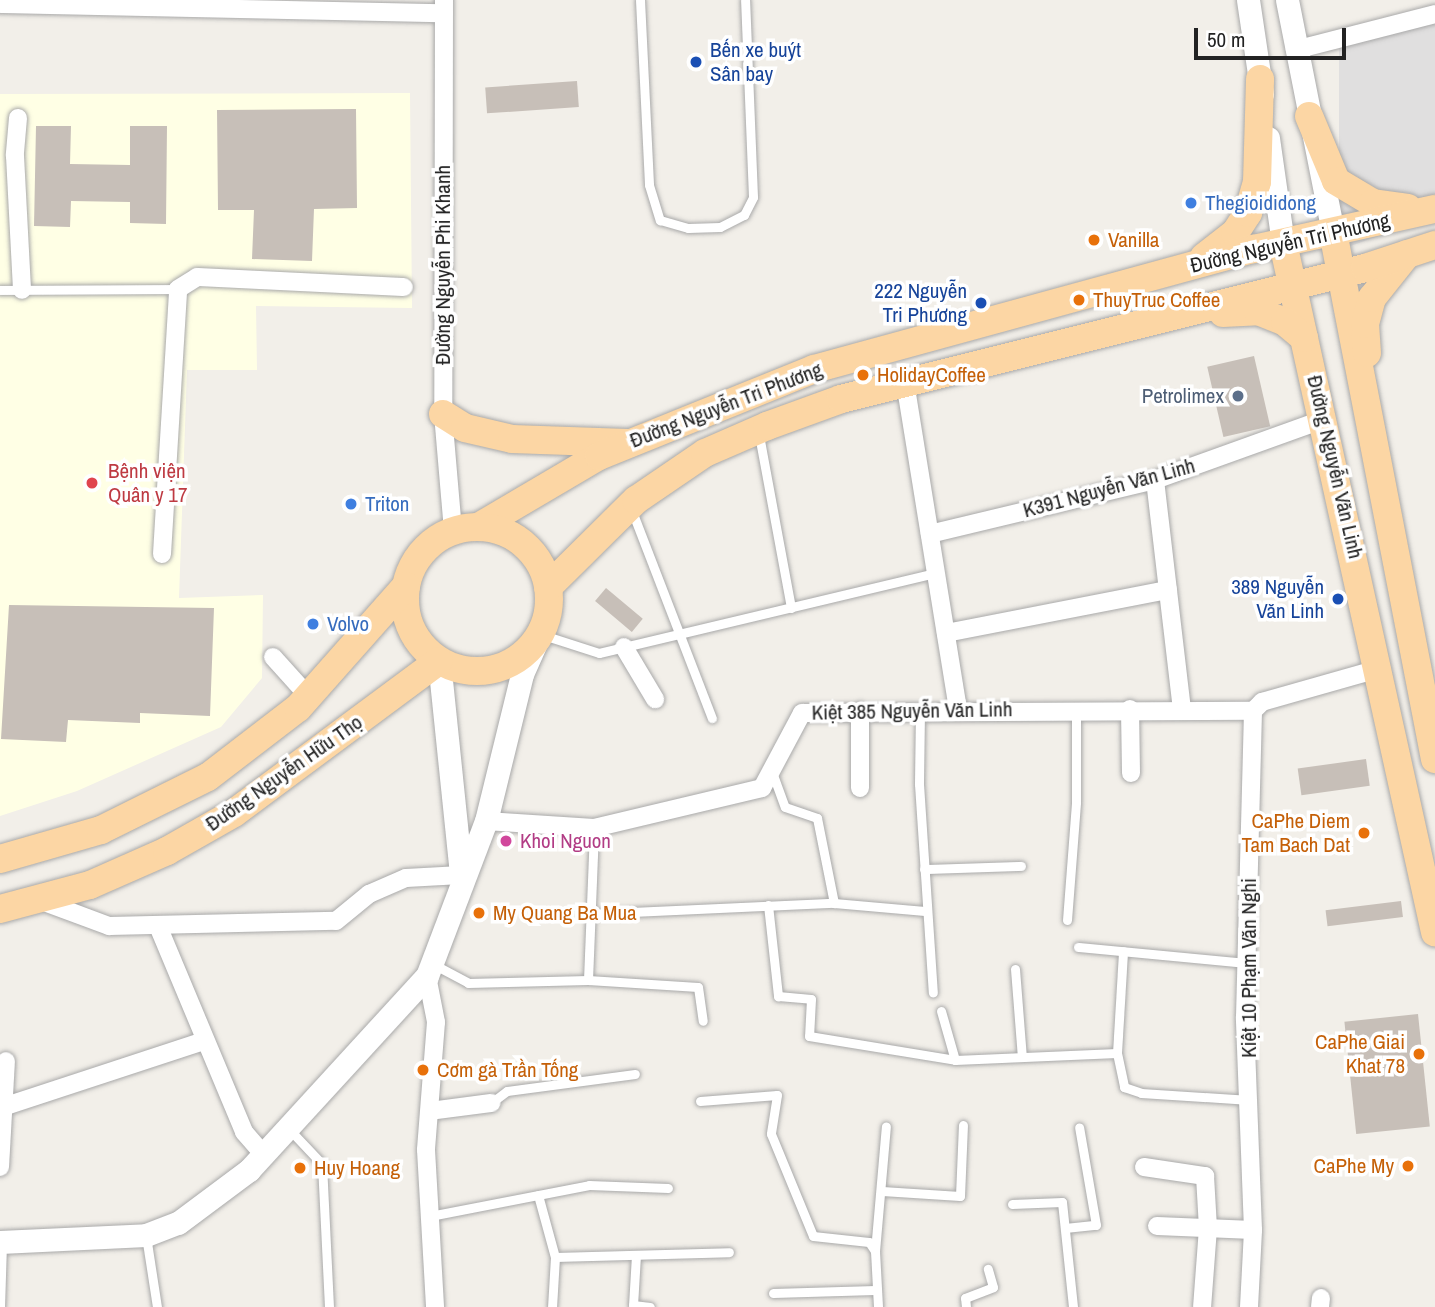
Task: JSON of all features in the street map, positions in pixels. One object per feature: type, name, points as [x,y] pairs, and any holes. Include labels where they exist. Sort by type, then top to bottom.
[{"type":"main road","points":[[1190,266],[1235,233],[1248,213],[1256,182],[1260,79]]},
{"type":"main road","points":[[1309,116],[1336,181],[1352,195],[1432,210]]},
{"type":"main road","name":"Đường Nguyễn Tri Phương","points":[[467,528],[630,443],[814,369],[1190,266],[1432,210]]},
{"type":"main road","name":"Đường Nguyễn Văn Linh","points":[[1333,232],[1368,426],[1429,698],[1433,748]]},
{"type":"main road","name":"Đường Nguyễn Văn Linh","points":[[1283,243],[1290,285],[1324,419],[1381,668],[1435,932]]},
{"type":"main road","name":"Đường Nguyễn Tri Phương","points":[[548,587],[630,506],[705,453],[758,430],[905,382],[1341,274],[1435,245]]},
{"type":"main road","points":[[1368,426],[1364,324],[1371,298],[1407,254]]},
{"type":"main road","points":[[1182,313],[1258,312],[1285,322],[1304,338]]},
{"type":"main road","points":[[443,414],[465,428],[512,439],[630,443]]},
{"type":"main road","points":[[467,528],[525,544],[548,587],[538,638],[521,656],[484,671],[439,661],[411,628],[406,586],[422,551],[467,528]]},
{"type":"main road","name":"Đường Nguyễn Hữu Thọ","points":[[0,859],[61,844],[156,807],[208,777],[309,697],[406,586]]},
{"type":"main road","name":"Đường Nguyễn Hữu Thọ","points":[[0,909],[39,900],[167,852],[234,813],[439,661]]},
{"type":"main road","points":[[1397,744],[1433,748]]},
{"type":"street","name":"Đường Nguyễn Văn Linh","points":[[1248,0],[1283,243]]},
{"type":"street","name":"Đường Nguyễn Văn Linh","points":[[1287,0],[1333,232]]},
{"type":"street","points":[[0,4],[444,6]]},
{"type":"street","name":"Đường Nguyễn Phi Khanh","points":[[444,6],[443,414],[467,528]]},
{"type":"street","points":[[1296,50],[1435,14]]},
{"type":"street","points":[[18,118],[15,156],[22,290]]},
{"type":"street","points":[[162,554],[178,289],[208,277],[404,287]]},
{"type":"street","points":[[905,382],[958,708]]},
{"type":"street","name":"K391 Nguyễn Văn Linh","points":[[930,534],[1155,480],[1324,419]]},
{"type":"street","points":[[1155,480],[1182,709]]},
{"type":"street","points":[[946,633],[1168,590]]},
{"type":"street","points":[[1,1242],[146,1234],[178,1223],[220,1196],[263,1154],[429,970],[461,875],[486,821],[522,674],[538,638]]},
{"type":"street","points":[[624,647],[655,699]]},
{"type":"street","points":[[274,657],[309,697]]},
{"type":"street","points":[[439,661],[461,875]]},
{"type":"street","name":"Kiệt 385 Nguyễn Văn Linh","points":[[486,821],[594,828],[762,788],[802,713],[958,708],[1253,710],[1262,702],[1381,668]]},
{"type":"street","points":[[1130,709],[1131,773]]},
{"type":"street","name":"Kiệt 10 Phạm Văn Nghi","points":[[1248,1307],[1253,1230],[1247,964],[1253,710]]},
{"type":"street","points":[[860,711],[860,788]]},
{"type":"street","points":[[39,900],[109,926],[336,921],[369,894],[406,878],[461,875]]},
{"type":"street","points":[[158,926],[244,1132],[263,1154]]},
{"type":"street","points":[[429,970],[436,1022],[430,1111],[430,1216],[435,1307]]},
{"type":"street","points":[[3,1107],[204,1041]]},
{"type":"street","points":[[0,1167],[6,1061]]},
{"type":"street","points":[[430,1111],[491,1103]]},
{"type":"street","points":[[1143,1167],[1205,1177],[1208,1228],[1198,1307]]},
{"type":"street","points":[[1157,1227],[1253,1230]]},
{"type":"lane","points":[[640,0],[649,186],[660,220],[688,228],[720,227],[744,215],[753,197],[745,0]]},
{"type":"lane","points":[[0,290],[178,289]]},
{"type":"lane","points":[[758,430],[791,608]]},
{"type":"lane","points":[[630,506],[682,633],[712,718]]},
{"type":"lane","points":[[538,638],[599,653],[936,573]]},
{"type":"lane","points":[[920,709],[925,911],[933,993]]},
{"type":"lane","points":[[1067,920],[1076,802],[1076,709]]},
{"type":"lane","points":[[772,770],[785,807],[817,818],[834,903]]},
{"type":"lane","points":[[588,980],[588,915],[594,828]]},
{"type":"lane","points":[[924,869],[1021,866]]},
{"type":"lane","points":[[588,915],[834,903],[925,911]]},
{"type":"lane","points":[[768,905],[778,996],[811,999],[809,1035],[955,1060],[1117,1053]]},
{"type":"lane","points":[[1078,947],[1247,964]]},
{"type":"lane","points":[[1123,951],[1117,1053],[1124,1087],[1141,1093],[1250,1100]]},
{"type":"lane","points":[[1015,969],[1022,1057]]},
{"type":"lane","points":[[429,970],[468,983],[588,980],[698,988],[703,1021]]},
{"type":"lane","points":[[941,1012],[955,1060]]},
{"type":"lane","points":[[491,1103],[507,1091],[635,1074]]},
{"type":"lane","points":[[700,1101],[777,1095],[771,1134],[813,1236],[830,1242],[869,1242],[875,1251]]},
{"type":"lane","points":[[882,1191],[960,1196],[963,1125]]},
{"type":"lane","points":[[878,1307],[875,1251],[886,1126]]},
{"type":"lane","points":[[288,1127],[322,1164],[329,1307]]},
{"type":"lane","points":[[1065,1228],[1096,1225],[1079,1127]]},
{"type":"lane","points":[[430,1216],[589,1185],[668,1188]]},
{"type":"lane","points":[[538,1195],[555,1257],[552,1307]]},
{"type":"lane","points":[[1012,1204],[1062,1202],[1073,1307]]},
{"type":"lane","points":[[146,1234],[157,1307]]},
{"type":"lane","points":[[0,1307],[1,1242]]},
{"type":"lane","points":[[555,1257],[729,1252]]},
{"type":"lane","points":[[636,1255],[633,1305],[650,1307]]},
{"type":"lane","points":[[966,1307],[965,1298],[993,1287],[988,1269]]},
{"type":"lane","points":[[773,1293],[875,1290]]},
{"type":"shaded area","points":[[1435,23],[1435,216],[1339,250],[1339,46]]},
{"type":"shaded area","name":"Bệnh viện Quân y 17","points":[[410,93],[412,308],[256,306],[257,370],[187,370],[179,598],[263,595],[262,678],[221,727],[77,791],[0,816],[0,94]]},
{"type":"building","points":[[577,81],[579,107],[487,113],[485,87]]},
{"type":"building","points":[[356,109],[357,208],[314,209],[312,261],[252,259],[254,210],[218,210],[217,110]]},
{"type":"building","points":[[36,126],[71,126],[70,164],[130,165],[130,126],[167,126],[166,224],[130,223],[130,202],[71,201],[70,227],[34,226]]},
{"type":"building","name":"Petrolimex","points":[[1254,356],[1270,426],[1223,437],[1207,367]]},
{"type":"building","points":[[606,588],[643,619],[632,632],[595,601]]},
{"type":"building","points":[[9,605],[214,608],[210,716],[140,713],[140,723],[68,720],[66,742],[1,739]]},
{"type":"building","points":[[1366,759],[1370,786],[1301,795],[1298,769]]},
{"type":"building","points":[[1401,901],[1403,917],[1328,926],[1326,910]]},
{"type":"building","points":[[1418,1014],[1430,1126],[1356,1134],[1344,1022]]},
{"type":"place","name":"Bến xe buýt Sân bay","points":[[696,62]]},
{"type":"place","name":"Thegioididong","points":[[1191,203]]},
{"type":"place","name":"Vanilla","points":[[1094,240]]},
{"type":"place","name":"ThuyTruc Coffee","points":[[1079,300]]},
{"type":"place","name":"222 Nguyễn Tri Phương","points":[[981,303]]},
{"type":"place","name":"HolidayCoffee","points":[[863,375]]},
{"type":"place","name":"Petrolimex","points":[[1238,396]]},
{"type":"place","name":"Bệnh viện Quân y 17","points":[[92,483]]},
{"type":"place","name":"Triton","points":[[351,504]]},
{"type":"place","name":"389 Nguyễn Văn Linh","points":[[1338,599]]},
{"type":"place","name":"Volvo","points":[[313,624]]},
{"type":"place","name":"CaPhe Diem Tam Bach Dat","points":[[1364,833]]},
{"type":"place","name":"Khoi Nguon","points":[[506,841]]},
{"type":"place","name":"My Quang Ba Mua","points":[[479,913]]},
{"type":"place","name":"CaPhe Giai Khat 78","points":[[1419,1054]]},
{"type":"place","name":"Cơm gà Trần Tống","points":[[423,1070]]},
{"type":"place","name":"CaPhe My","points":[[1408,1166]]},
{"type":"place","name":"Huy Hoang","points":[[300,1168]]}]
